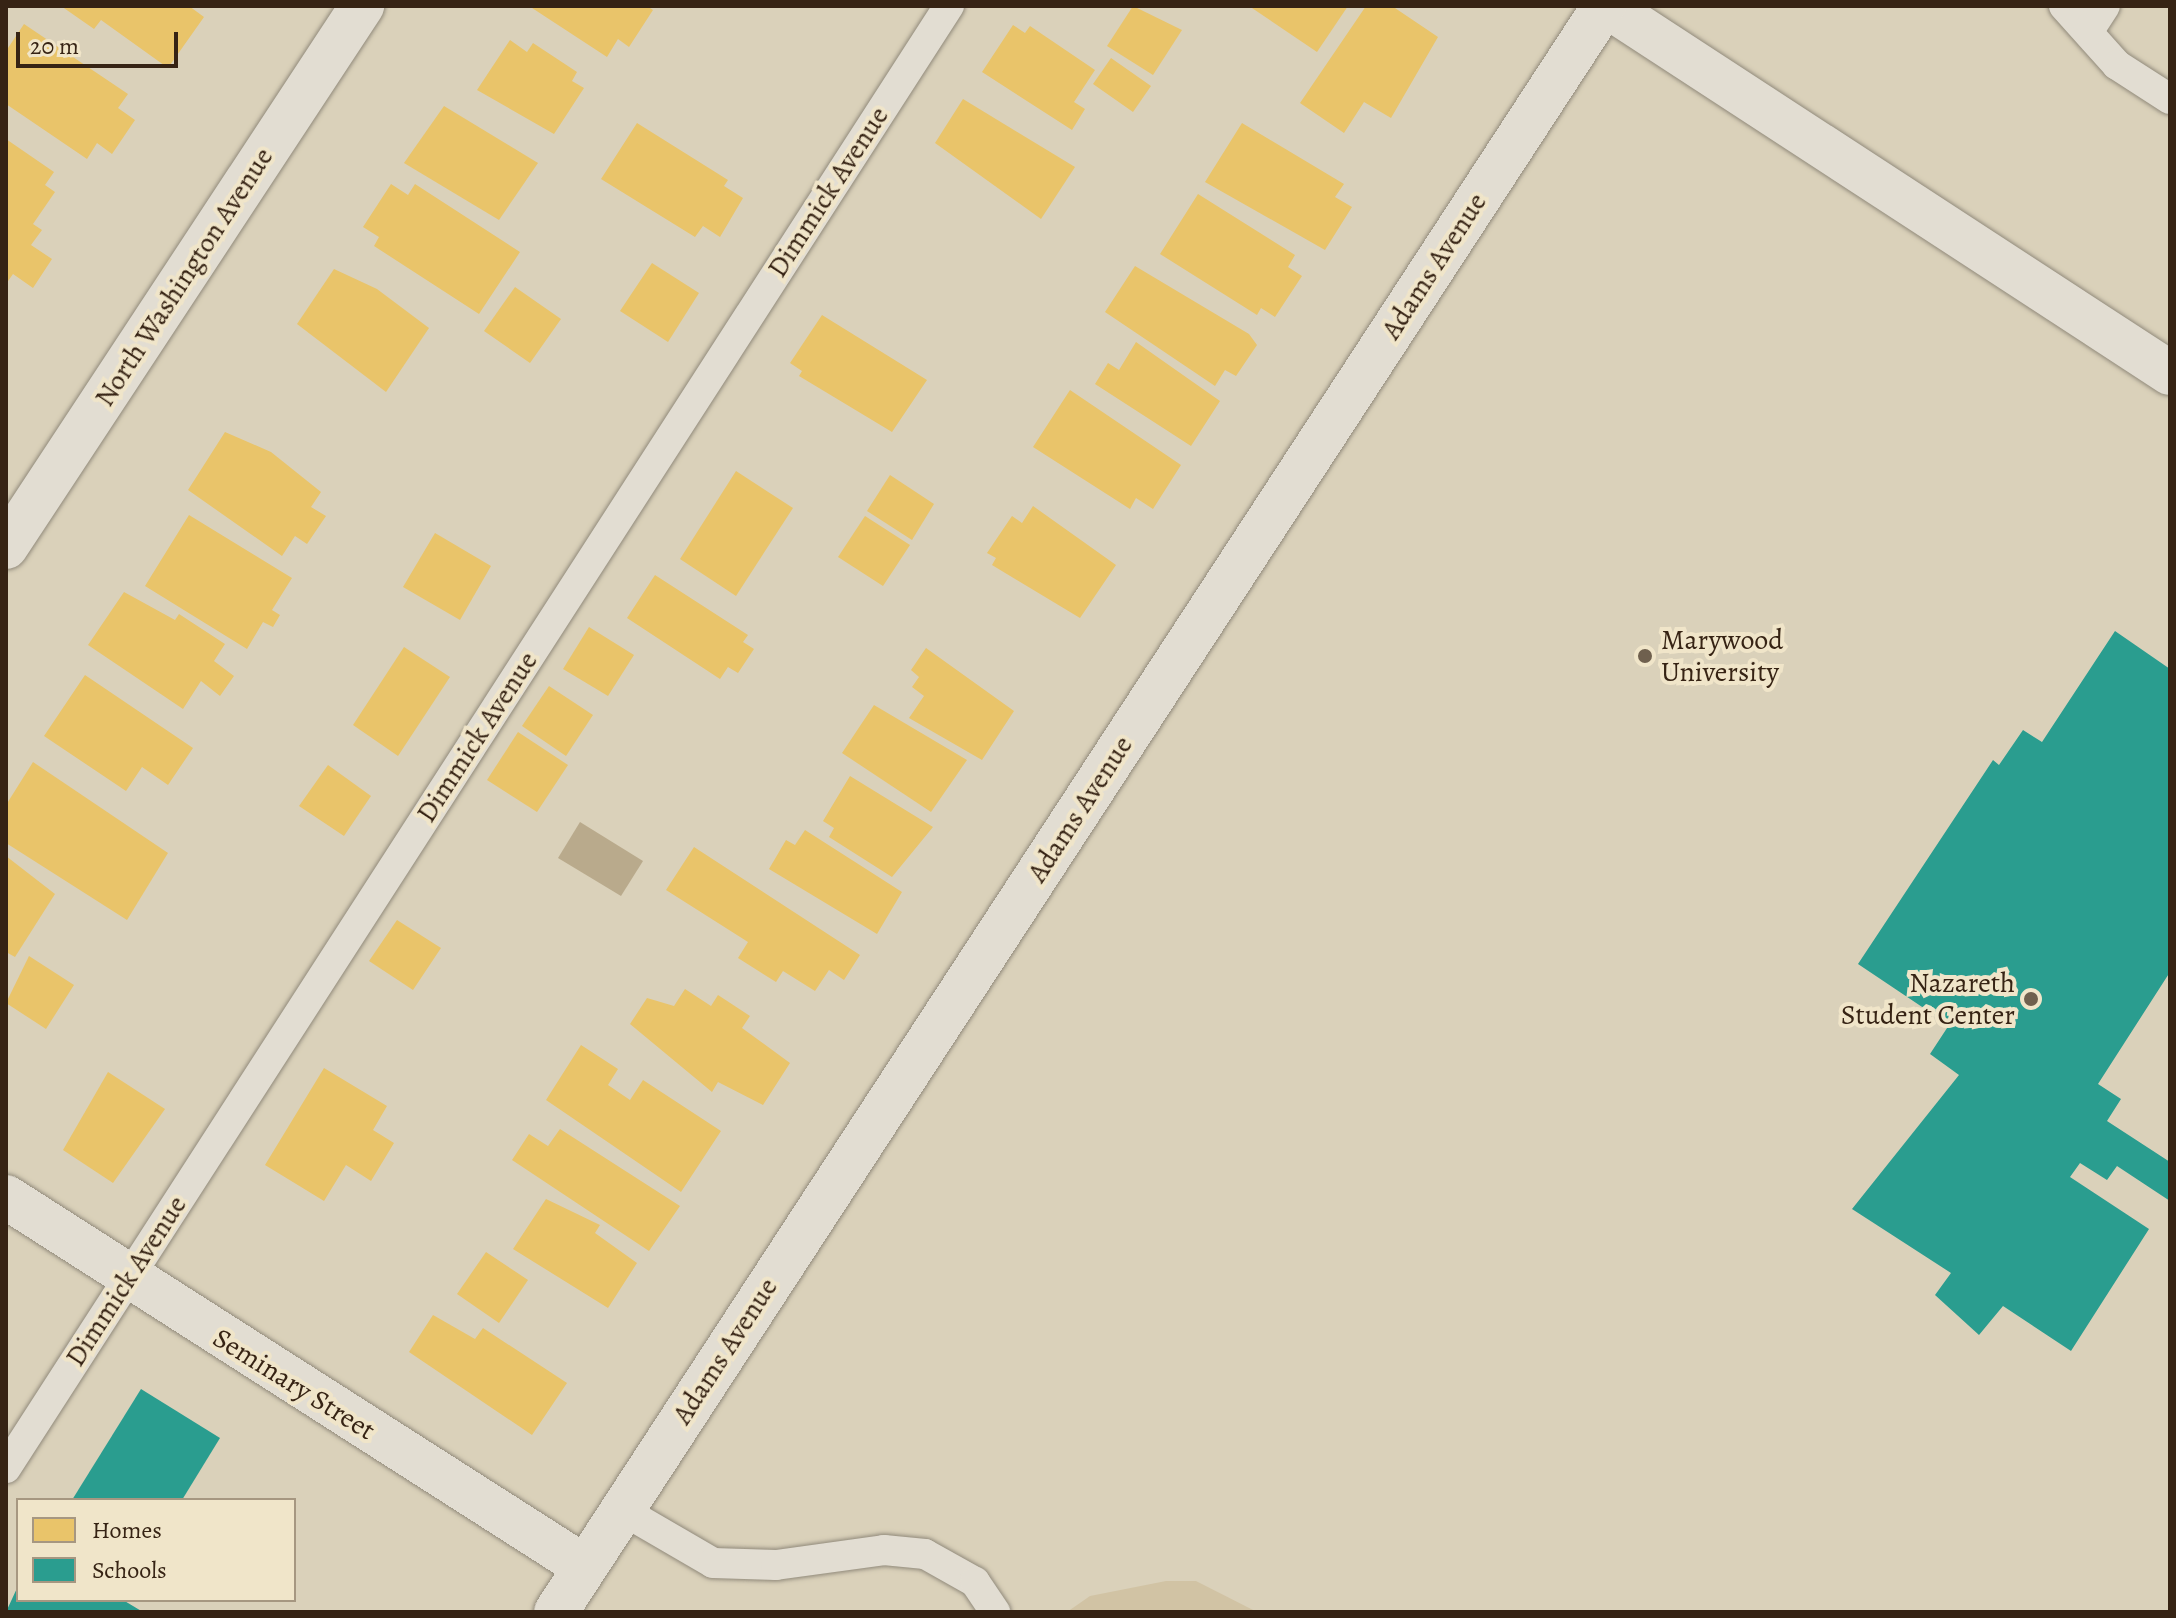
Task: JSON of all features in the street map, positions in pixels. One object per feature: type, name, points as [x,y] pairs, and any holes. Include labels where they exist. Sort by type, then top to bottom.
[{"type":"street","name":"North Washington Avenue","points":[[6,547],[362,6]]},
{"type":"street","points":[[1605,6],[2170,373]]},
{"type":"street","name":"Adams Avenue","points":[[556,1612],[1605,6]]},
{"type":"street","name":"Seminary Street","points":[[6,1197],[127,1279],[585,1567]]},
{"type":"lane","name":"Dimmick Avenue","points":[[6,1468],[949,6]]},
{"type":"lane","points":[[2064,6],[2117,65],[2170,99]]},
{"type":"lane","points":[[2088,32],[2105,6]]},
{"type":"lane","points":[[622,1510],[713,1563],[776,1565],[884,1550],[925,1554],[975,1582],[995,1612]]},
{"type":"shaded area","points":[[580,822],[643,861],[621,896],[558,858]]},
{"type":"shaded area","points":[[1166,1581],[1196,1581],[1257,1612],[1067,1612],[1090,1596]]},
{"type":"building: Homes","points":[[61,6],[189,6],[204,17],[168,68],[101,20],[94,29]]},
{"type":"building: Homes","points":[[529,6],[647,6],[653,10],[629,47],[618,39],[607,57]]},
{"type":"building: Homes","points":[[1133,6],[1182,30],[1153,75],[1107,46]]},
{"type":"building: Homes","points":[[1249,6],[1348,6],[1317,52]]},
{"type":"building: Homes","points":[[1366,6],[1392,6],[1438,37],[1391,118],[1364,102],[1344,133],[1300,103]]},
{"type":"building: Homes","points":[[24,24],[128,94],[118,108],[135,120],[112,154],[97,143],[87,159],[6,104],[6,51]]},
{"type":"building: Homes","points":[[1013,25],[1025,33],[1030,26],[1095,70],[1074,102],[1085,109],[1072,130],[982,72]]},
{"type":"building: Homes","points":[[510,40],[527,52],[533,43],[577,72],[572,81],[584,88],[554,134],[477,90]]},
{"type":"building: Homes","points":[[1111,58],[1151,86],[1133,112],[1093,84]]},
{"type":"building: Homes","points":[[963,99],[1075,167],[1041,219],[935,143]]},
{"type":"building: Homes","points":[[444,106],[538,163],[499,220],[404,163]]},
{"type":"building: Homes","points":[[637,123],[728,180],[724,186],[743,198],[720,237],[703,226],[695,237],[601,179]]},
{"type":"building: Homes","points":[[1242,123],[1344,184],[1335,197],[1352,207],[1325,250],[1205,182]]},
{"type":"building: Homes","points":[[6,139],[54,172],[45,185],[55,192],[33,224],[42,230],[31,245],[52,259],[33,288],[13,274],[6,284]]},
{"type":"building: Homes","points":[[391,184],[408,195],[415,184],[520,252],[479,314],[374,246],[379,237],[363,227]]},
{"type":"building: Homes","points":[[1198,194],[1295,255],[1288,267],[1302,276],[1275,317],[1261,308],[1257,315],[1160,254]]},
{"type":"building: Homes","points":[[652,263],[699,293],[668,342],[620,311]]},
{"type":"building: Homes","points":[[1135,266],[1249,334],[1257,345],[1236,376],[1225,370],[1215,386],[1105,312]]},
{"type":"building: Homes","points":[[334,269],[377,289],[429,328],[386,392],[297,324]]},
{"type":"building: Homes","points":[[515,287],[561,319],[530,363],[484,331]]},
{"type":"building: Homes","points":[[822,315],[927,380],[892,432],[799,376],[802,371],[790,363]]},
{"type":"building: Homes","points":[[1136,342],[1220,401],[1191,446],[1095,384],[1108,363],[1119,370]]},
{"type":"building: Homes","points":[[1070,390],[1181,465],[1153,509],[1136,498],[1130,509],[1033,447]]},
{"type":"building: Homes","points":[[225,432],[271,452],[321,492],[311,507],[326,516],[307,544],[295,536],[282,556],[188,490]]},
{"type":"building: Homes","points":[[736,471],[793,508],[736,596],[680,559]]},
{"type":"building: Homes","points":[[890,475],[934,504],[912,540],[867,511]]},
{"type":"building: Homes","points":[[1033,506],[1116,565],[1080,618],[992,565],[996,558],[987,553],[1012,516],[1022,523]]},
{"type":"building: Homes","points":[[189,515],[292,578],[272,610],[280,615],[273,627],[263,622],[247,649],[145,586]]},
{"type":"building: Homes","points":[[865,516],[910,545],[883,586],[838,557]]},
{"type":"building: Homes","points":[[435,533],[491,566],[460,620],[403,587]]},
{"type":"building: Homes","points":[[655,575],[748,635],[743,642],[754,649],[738,673],[728,667],[720,679],[627,618]]},
{"type":"building: Homes","points":[[124,592],[175,620],[179,614],[225,644],[214,661],[234,676],[220,696],[201,681],[183,709],[88,645]]},
{"type":"building: Homes","points":[[589,627],[634,655],[608,696],[563,669]]},
{"type":"building: Homes","points":[[404,647],[450,677],[398,756],[353,725]]},
{"type":"building: Homes","points":[[926,648],[1014,711],[982,760],[909,718],[924,696],[912,687],[919,677],[911,670]]},
{"type":"building: Homes","points":[[85,675],[193,748],[168,785],[142,767],[126,791],[44,736]]},
{"type":"building: Homes","points":[[549,686],[593,715],[566,756],[522,726]]},
{"type":"building: Homes","points":[[874,705],[967,760],[931,812],[842,753]]},
{"type":"building: Homes","points":[[518,732],[568,765],[537,812],[487,780]]},
{"type":"building: Homes","points":[[33,762],[168,853],[127,920],[6,843],[6,805]]},
{"type":"building: Homes","points":[[328,765],[371,796],[344,836],[299,806]]},
{"type":"building: Homes","points":[[850,776],[933,827],[892,877],[829,837],[834,828],[823,821]]},
{"type":"building: Homes","points":[[805,830],[902,892],[877,934],[769,869],[786,840],[795,845]]},
{"type":"building: Homes","points":[[694,847],[860,955],[844,980],[829,970],[815,991],[783,971],[776,982],[738,958],[748,942],[666,890]]},
{"type":"building: Homes","points":[[6,856],[55,894],[15,957],[6,952]]},
{"type":"building: Homes","points":[[397,920],[441,948],[413,990],[369,961]]},
{"type":"building: Homes","points":[[29,956],[74,985],[46,1029],[6,1003]]},
{"type":"building: Homes","points":[[685,989],[711,1006],[718,995],[750,1016],[742,1028],[790,1063],[763,1105],[718,1082],[712,1092],[630,1024],[647,998],[674,1006]]},
{"type":"building: Homes","points":[[581,1045],[618,1069],[608,1085],[630,1100],[643,1080],[721,1131],[681,1192],[546,1100]]},
{"type":"building: Homes","points":[[324,1068],[387,1106],[373,1130],[394,1143],[371,1181],[346,1165],[324,1201],[265,1165]]},
{"type":"building: Homes","points":[[108,1072],[165,1109],[113,1183],[63,1150]]},
{"type":"building: Homes","points":[[560,1129],[680,1206],[649,1251],[512,1160],[529,1134],[548,1146]]},
{"type":"building: Homes","points":[[546,1199],[600,1225],[595,1233],[637,1263],[608,1308],[513,1249]]},
{"type":"building: Homes","points":[[486,1252],[528,1280],[499,1323],[457,1294]]},
{"type":"building: Homes","points":[[433,1315],[475,1339],[483,1328],[567,1383],[532,1435],[409,1352]]},
{"type":"building: Schools","name":"Nazareth Student Center","points":[[2115,631],[2170,669],[2170,972],[2098,1084],[2121,1099],[2107,1121],[2170,1162],[2170,1201],[2117,1166],[2107,1180],[2080,1163],[2070,1177],[2149,1229],[2071,1351],[2003,1306],[1979,1335],[1935,1295],[1951,1273],[1852,1209],[1959,1075],[1930,1054],[1949,1025],[1858,964],[1993,760],[1999,765],[2023,730],[2042,742]]},
{"type":"building: Schools","points":[[141,1389],[220,1438],[183,1498],[73,1498]]},
{"type":"building: Schools","points":[[16,1590],[16,1602],[126,1602],[143,1612],[6,1612]]},
{"type":"place","name":"Marywood University","points":[[1645,656]]},
{"type":"place","name":"Nazareth Student Center","points":[[2031,999]]}]
